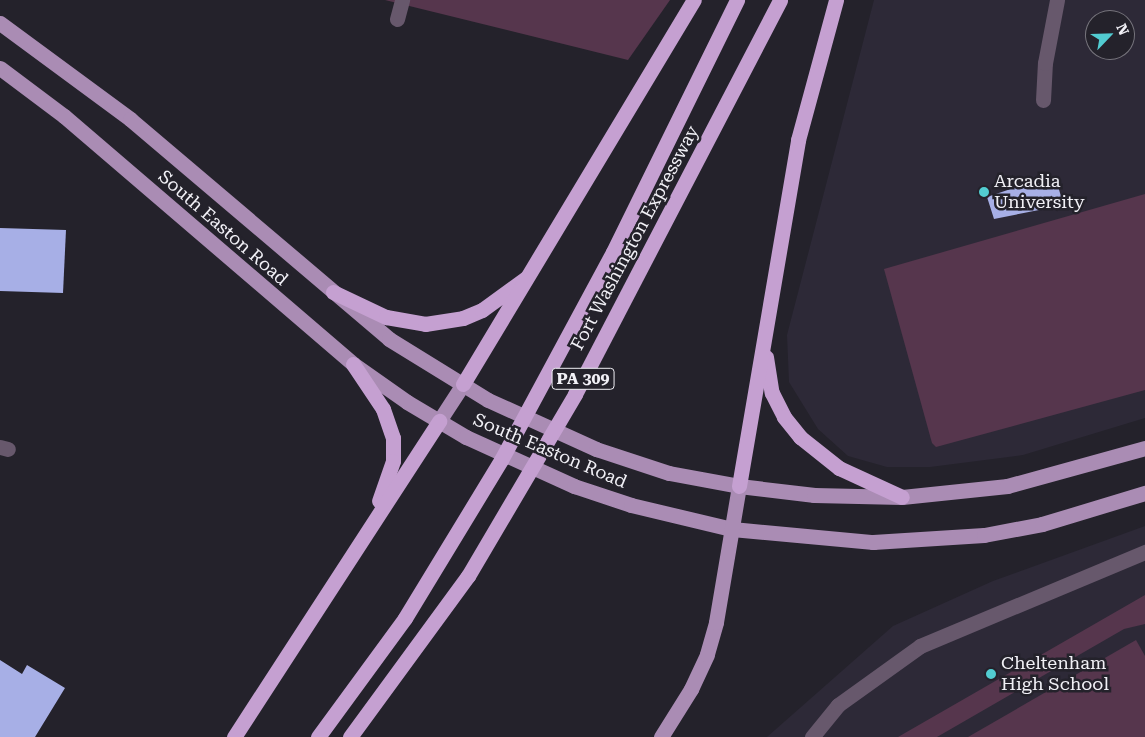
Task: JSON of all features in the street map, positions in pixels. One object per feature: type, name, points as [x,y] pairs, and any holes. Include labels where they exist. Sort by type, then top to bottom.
[{"type":"highway","points":[[463,384],[531,274],[694,0]]},
{"type":"highway","name":"Fort Washington Expressway","points":[[318,737],[405,618],[501,460],[614,252],[737,0]]},
{"type":"highway","name":"Fort Washington Expressway","points":[[350,737],[468,576],[570,402],[780,0]]},
{"type":"highway","points":[[739,486],[798,140],[836,0]]},
{"type":"highway","points":[[333,292],[386,318],[405,323],[444,322],[482,310],[531,274]]},
{"type":"highway","points":[[764,339],[772,393],[784,417],[800,437],[839,468],[902,497]]},
{"type":"highway","points":[[352,364],[383,409],[393,438],[393,461],[386,485],[361,541]]},
{"type":"highway","points":[[234,737],[439,421]]},
{"type":"main road","name":"South Easton Road","points":[[0,23],[130,119],[389,339],[488,400],[596,449],[668,473],[739,486],[814,495],[902,497],[1007,486],[1145,448]]},
{"type":"main road","name":"South Easton Road","points":[[0,68],[64,116],[352,364],[466,437],[574,486],[631,505],[732,529],[815,539],[930,541],[1042,524],[1145,493]]},
{"type":"main road","points":[[439,421],[463,384]]},
{"type":"main road","points":[[661,737],[691,689],[707,654],[716,622],[739,486]]},
{"type":"lane","points":[[397,19],[402,0]]},
{"type":"lane","points":[[1043,100],[1045,63],[1057,0]]},
{"type":"lane","points":[[812,737],[838,705],[920,646],[1145,552]]},
{"type":"shaded area","points":[[385,0],[670,0],[628,60]]},
{"type":"shaded area","name":"Arcadia University","points":[[874,0],[1145,0],[1145,418],[1023,455],[930,467],[887,467],[848,456],[818,429],[789,382],[787,335]]},
{"type":"shaded area","points":[[1145,194],[1145,390],[936,447],[932,443],[884,269]]},
{"type":"shaded area","name":"Cheltenham High School","points":[[1145,526],[1145,737],[767,737],[893,626],[993,581]]},
{"type":"shaded area","points":[[1145,595],[1145,624],[1124,629],[937,737],[898,737]]},
{"type":"shaded area","points":[[1136,640],[1145,656],[1145,737],[968,737]]},
{"type":"building","points":[[1056,179],[1062,200],[1038,207],[1039,210],[994,219],[987,197],[1031,182],[1032,185]]},
{"type":"building","points":[[0,228],[66,230],[63,293],[0,291]]},
{"type":"building","points":[[0,660],[22,674],[27,665],[65,688],[35,737],[0,737]]},
{"type":"place","name":"Arcadia University","points":[[984,192]]},
{"type":"place","name":"Cheltenham High School","points":[[991,674]]}]
